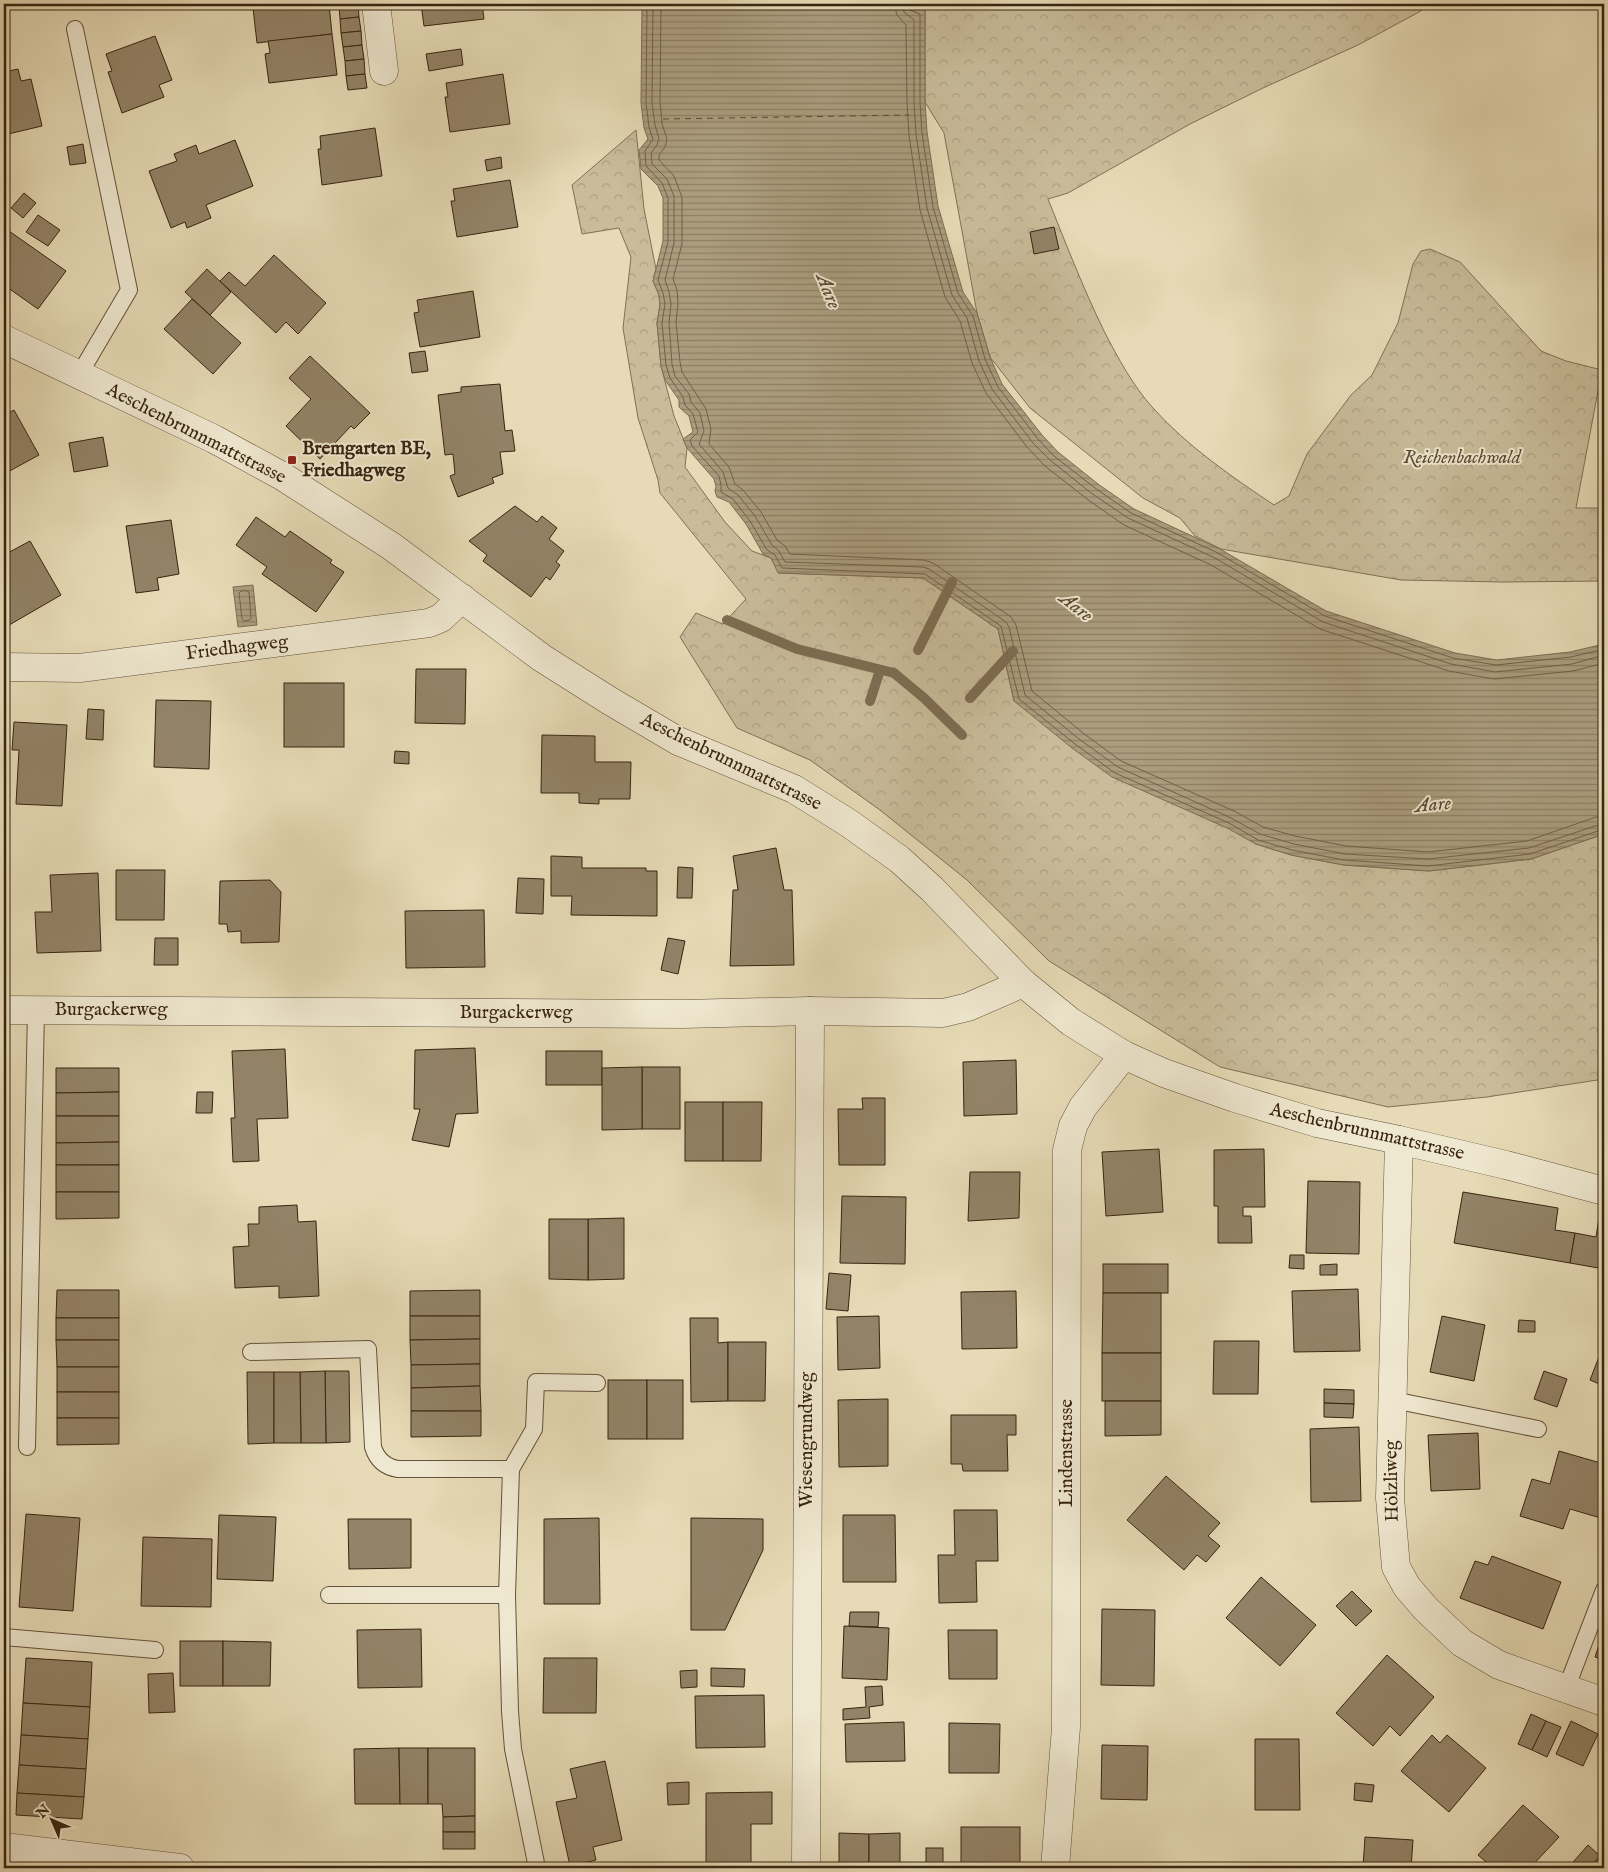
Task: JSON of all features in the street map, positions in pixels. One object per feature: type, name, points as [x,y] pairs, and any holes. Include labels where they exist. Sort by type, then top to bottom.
[{"type":"street","points":[[376,4],[384,71]]},
{"type":"street","name":"Aeschenbrunnmattstrasse","points":[[4,340],[214,439],[282,476],[391,546],[557,668],[678,741],[794,789],[847,822],[898,860],[932,889],[1023,983],[1071,1022],[1124,1055],[1164,1073],[1244,1101],[1317,1123],[1506,1164],[1604,1190]]},
{"type":"street","name":"Friedhagweg","points":[[4,667],[80,668],[429,622],[441,618],[462,598]]},
{"type":"street","name":"Burgackerweg","points":[[4,1010],[683,1014],[810,1011],[943,1013],[968,1007],[1023,983]]},
{"type":"street","name":"Wiesengrundweg","points":[[806,1868],[810,1011]]},
{"type":"street","name":"Lindenstrasse","points":[[1055,1868],[1066,1727],[1068,1150],[1073,1126],[1083,1107],[1124,1055]]},
{"type":"street","name":"Hölzliweg","points":[[1399,1140],[1390,1498],[1396,1567],[1403,1580],[1426,1609],[1462,1643],[1499,1665],[1604,1702]]},
{"type":"street","points":[[4,1847],[180,1868]]},
{"type":"lane","points":[[75,29],[129,290],[79,375]]},
{"type":"lane","points":[[27,1447],[36,1010]]},
{"type":"lane","points":[[251,1352],[368,1349],[373,1447],[377,1458],[386,1465],[398,1469],[511,1469]]},
{"type":"lane","points":[[536,1868],[513,1749],[510,1711],[507,1595],[511,1469],[534,1429],[536,1382],[597,1383]]},
{"type":"lane","points":[[1392,1400],[1538,1430]]},
{"type":"lane","points":[[1566,1688],[1604,1590]]},
{"type":"lane","points":[[329,1595],[507,1595]]},
{"type":"lane","points":[[4,1637],[155,1650]]},
{"type":"green space","name":"Reichenbachwald","points":[[925,4],[1430,4],[1419,12],[1358,45],[1263,88],[1190,124],[1068,193],[1048,199],[1096,315],[1132,381],[1153,408],[1180,435],[1226,472],[1274,505],[1289,496],[1307,454],[1351,395],[1372,375],[1398,323],[1413,264],[1421,251],[1430,249],[1460,262],[1541,351],[1566,361],[1602,370],[1576,508],[1604,508],[1604,581],[1401,580],[1221,549],[1195,536],[1180,518],[1143,498],[1030,408],[990,357],[977,313],[944,133],[925,102]]},
{"type":"green space","points":[[636,130],[644,209],[656,269],[653,281],[659,295],[660,305],[657,323],[661,366],[674,416],[687,448],[685,467],[725,522],[752,551],[771,558],[779,573],[923,578],[998,629],[1014,701],[1256,844],[1291,855],[1344,865],[1429,871],[1531,859],[1604,834],[1604,1079],[1487,1097],[1388,1107],[1220,1067],[1049,961],[967,880],[880,810],[810,760],[737,728],[680,637],[696,613],[723,624],[746,599],[660,493],[658,480],[638,418],[623,328],[631,257],[619,228],[582,234],[572,185]]},
{"type":"water","name":"Aare","points":[[642,4],[911,4],[915,7],[925,7],[925,102],[927,132],[938,206],[963,292],[977,313],[990,357],[1002,384],[1042,435],[1058,452],[1098,484],[1134,509],[1220,549],[1326,611],[1455,653],[1497,660],[1570,652],[1604,644],[1604,834],[1531,859],[1429,871],[1344,865],[1291,855],[1256,844],[1227,828],[1112,777],[1072,748],[1014,701],[998,629],[923,578],[778,573],[771,558],[763,554],[746,524],[729,502],[717,497],[714,479],[687,448],[683,439],[693,432],[689,416],[679,407],[679,400],[665,380],[661,366],[657,323],[660,305],[659,295],[653,281],[663,241],[663,198],[658,186],[641,169],[639,150],[648,139],[644,128],[641,103]]},
{"type":"water","points":[[253,585],[257,625],[238,627],[233,587]]},
{"type":"building","points":[[285,4],[329,4],[332,34],[257,43],[253,8]]},
{"type":"building","points":[[358,4],[359,17],[340,19],[339,5]]},
{"type":"building","points":[[421,4],[482,4],[484,19],[424,26]]},
{"type":"building","points":[[359,17],[361,31],[341,33],[340,19]]},
{"type":"building","points":[[361,31],[362,45],[343,47],[341,33]]},
{"type":"building","points":[[332,34],[337,75],[269,83],[265,54],[270,53],[268,41]]},
{"type":"building","points":[[155,36],[172,80],[159,85],[164,97],[122,113],[108,72],[112,71],[106,54]]},
{"type":"building","points":[[362,45],[364,59],[345,61],[343,47]]},
{"type":"building","points":[[461,49],[463,65],[429,71],[426,54]]},
{"type":"building","points":[[364,59],[365,74],[346,76],[345,61]]},
{"type":"building","points":[[18,69],[21,81],[31,79],[42,126],[4,135],[4,72]]},
{"type":"building","points":[[365,74],[367,88],[348,90],[346,76]]},
{"type":"building","points":[[503,74],[510,124],[450,132],[445,97],[448,97],[446,83]]},
{"type":"building","points":[[375,128],[382,176],[322,185],[318,149],[321,149],[320,136]]},
{"type":"building","points":[[235,140],[253,186],[206,205],[211,218],[187,228],[185,222],[171,228],[149,171],[177,161],[174,154],[196,145],[199,154]]},
{"type":"building","points":[[83,144],[86,163],[70,165],[67,147]]},
{"type":"building","points":[[501,157],[502,168],[487,171],[485,160]]},
{"type":"building","points":[[510,180],[518,227],[457,237],[451,201],[455,201],[453,189]]},
{"type":"building","points":[[24,193],[36,203],[23,218],[11,208]]},
{"type":"building","points":[[38,215],[60,230],[48,246],[26,232]]},
{"type":"building","points":[[1054,227],[1059,249],[1034,254],[1030,232]]},
{"type":"building","points":[[9,231],[66,271],[38,309],[4,285],[4,238]]},
{"type":"building","points":[[274,255],[326,303],[298,334],[286,322],[276,333],[220,281],[229,272],[245,286]]},
{"type":"building","points":[[207,269],[231,292],[210,315],[185,292]]},
{"type":"building","points":[[473,291],[480,337],[420,347],[414,313],[419,312],[417,300]]},
{"type":"building","points":[[192,299],[241,343],[213,374],[164,329]]},
{"type":"building","points":[[425,351],[428,371],[412,373],[409,353]]},
{"type":"building","points":[[310,356],[370,413],[354,429],[351,426],[320,459],[286,426],[311,399],[289,378]]},
{"type":"building","points":[[500,384],[505,431],[512,430],[515,451],[500,452],[503,474],[492,478],[494,483],[458,497],[450,476],[455,474],[453,454],[445,455],[438,395],[461,392],[461,387]]},
{"type":"building","points":[[14,410],[39,455],[4,474],[4,415]]},
{"type":"building","points":[[103,437],[108,466],[74,472],[69,443]]},
{"type":"building","points":[[515,506],[537,522],[542,516],[557,528],[549,539],[564,551],[556,562],[560,565],[550,580],[546,577],[531,597],[483,561],[487,555],[469,541]]},
{"type":"building","points":[[256,517],[285,537],[290,531],[332,560],[330,563],[344,572],[316,612],[262,574],[267,567],[236,545]]},
{"type":"building","points":[[171,520],[179,574],[157,578],[159,590],[136,593],[126,526]]},
{"type":"building","points":[[30,541],[61,595],[4,628],[4,555]]},
{"type":"building","points":[[416,669],[466,669],[465,724],[415,723]]},
{"type":"building","points":[[284,683],[344,683],[344,747],[284,747]]},
{"type":"building","points":[[156,700],[211,701],[209,769],[154,767]]},
{"type":"building","points":[[88,709],[104,710],[103,740],[86,739]]},
{"type":"building","points":[[14,722],[67,725],[62,806],[16,804],[19,750],[12,750]]},
{"type":"building","points":[[542,735],[595,736],[595,762],[631,762],[630,799],[599,799],[599,804],[579,803],[579,793],[541,793]]},
{"type":"building","points":[[395,751],[409,752],[409,764],[394,763]]},
{"type":"building","points":[[776,848],[784,890],[792,890],[794,965],[730,966],[733,890],[738,890],[733,856]]},
{"type":"building","points":[[551,856],[582,857],[582,868],[646,868],[646,871],[657,871],[657,916],[571,915],[572,896],[551,896]]},
{"type":"building","points":[[678,867],[693,868],[692,898],[677,898]]},
{"type":"building","points":[[116,870],[165,870],[164,920],[116,920]]},
{"type":"building","points":[[98,873],[101,951],[37,953],[35,912],[52,912],[50,875]]},
{"type":"building","points":[[518,878],[544,879],[543,914],[516,913]]},
{"type":"building","points":[[270,880],[281,892],[279,942],[241,943],[241,931],[228,932],[227,924],[219,924],[220,881]]},
{"type":"building","points":[[484,910],[485,967],[406,968],[405,911]]},
{"type":"building","points":[[155,938],[178,938],[178,965],[154,965]]},
{"type":"building","points":[[668,938],[685,941],[678,974],[661,970]]},
{"type":"building","points":[[475,1048],[478,1113],[456,1114],[449,1147],[412,1140],[420,1109],[414,1109],[415,1050]]},
{"type":"building","points":[[285,1049],[288,1118],[257,1119],[259,1161],[233,1162],[231,1118],[235,1118],[232,1051]]},
{"type":"building","points":[[546,1051],[602,1051],[602,1085],[546,1085]]},
{"type":"building","points":[[1016,1060],[1017,1114],[964,1116],[963,1062]]},
{"type":"building","points":[[642,1067],[680,1067],[680,1129],[642,1129]]},
{"type":"building","points":[[642,1067],[642,1129],[602,1130],[602,1068]]},
{"type":"building","points":[[56,1068],[119,1068],[119,1092],[56,1093]]},
{"type":"building","points":[[119,1092],[119,1116],[56,1116],[56,1093]]},
{"type":"building","points":[[197,1092],[213,1092],[212,1113],[196,1113]]},
{"type":"building","points":[[862,1098],[885,1098],[885,1165],[839,1165],[838,1109],[863,1109]]},
{"type":"building","points":[[685,1102],[723,1102],[723,1161],[685,1161]]},
{"type":"building","points":[[723,1102],[762,1102],[761,1161],[723,1161]]},
{"type":"building","points":[[56,1116],[119,1116],[119,1142],[56,1143]]},
{"type":"building","points":[[119,1142],[119,1165],[56,1165],[56,1143]]},
{"type":"building","points":[[1159,1149],[1163,1212],[1106,1216],[1102,1152]]},
{"type":"building","points":[[1264,1149],[1265,1207],[1243,1207],[1243,1216],[1251,1216],[1252,1243],[1218,1243],[1218,1206],[1214,1206],[1214,1150]]},
{"type":"building","points":[[56,1165],[119,1165],[119,1192],[56,1192]]},
{"type":"building","points":[[970,1172],[1020,1172],[1019,1218],[968,1221]]},
{"type":"building","points":[[1308,1181],[1360,1182],[1359,1254],[1306,1253]]},
{"type":"building","points":[[56,1192],[119,1192],[119,1218],[56,1219]]},
{"type":"building","points":[[1463,1192],[1558,1208],[1555,1230],[1575,1233],[1570,1263],[1454,1243]]},
{"type":"building","points":[[842,1196],[906,1197],[905,1264],[840,1263]]},
{"type":"building","points":[[297,1205],[298,1222],[316,1221],[319,1296],[279,1298],[279,1286],[235,1288],[233,1247],[249,1246],[248,1224],[259,1224],[259,1207]]},
{"type":"building","points":[[624,1218],[624,1279],[588,1280],[588,1219]]},
{"type":"building","points":[[1599,1218],[1604,1219],[1604,1269],[1570,1263],[1575,1233],[1596,1237]]},
{"type":"building","points":[[549,1219],[588,1219],[588,1280],[549,1279]]},
{"type":"building","points":[[1290,1255],[1304,1255],[1304,1269],[1289,1268]]},
{"type":"building","points":[[1103,1264],[1168,1264],[1168,1293],[1103,1293]]},
{"type":"building","points":[[1337,1264],[1337,1275],[1320,1275],[1320,1265]]},
{"type":"building","points":[[829,1273],[851,1275],[848,1311],[826,1309]]},
{"type":"building","points":[[1358,1289],[1360,1351],[1294,1352],[1292,1291]]},
{"type":"building","points":[[57,1290],[119,1290],[119,1318],[56,1318]]},
{"type":"building","points":[[480,1290],[480,1316],[410,1316],[410,1291]]},
{"type":"building","points":[[1016,1291],[1017,1348],[962,1349],[961,1292]]},
{"type":"building","points":[[1103,1293],[1161,1293],[1161,1353],[1102,1353]]},
{"type":"building","points":[[410,1316],[480,1316],[480,1339],[410,1340]]},
{"type":"building","points":[[879,1316],[880,1368],[838,1370],[837,1317]]},
{"type":"building","points":[[1442,1316],[1485,1325],[1474,1381],[1430,1372]]},
{"type":"building","points":[[56,1318],[119,1318],[119,1340],[56,1340]]},
{"type":"building","points":[[690,1318],[718,1318],[718,1343],[728,1342],[728,1401],[691,1402]]},
{"type":"building","points":[[1519,1320],[1535,1321],[1535,1332],[1518,1332]]},
{"type":"building","points":[[480,1339],[480,1364],[411,1365],[410,1340]]},
{"type":"building","points":[[56,1340],[119,1340],[119,1367],[57,1367]]},
{"type":"building","points":[[1214,1341],[1259,1341],[1258,1394],[1213,1394]]},
{"type":"building","points":[[728,1342],[766,1342],[765,1401],[728,1401]]},
{"type":"building","points":[[1604,1344],[1604,1386],[1590,1380]]},
{"type":"building","points":[[1102,1353],[1161,1353],[1161,1401],[1102,1401]]},
{"type":"building","points":[[480,1364],[480,1386],[411,1388],[411,1365]]},
{"type":"building","points":[[57,1367],[119,1367],[119,1392],[57,1392]]},
{"type":"building","points":[[325,1371],[349,1371],[350,1442],[326,1443]]},
{"type":"building","points":[[325,1371],[326,1443],[301,1443],[300,1372]]},
{"type":"building","points":[[1544,1371],[1567,1379],[1557,1407],[1534,1399]]},
{"type":"building","points":[[247,1372],[274,1372],[274,1443],[248,1444]]},
{"type":"building","points":[[274,1372],[300,1372],[301,1443],[274,1443]]},
{"type":"building","points":[[608,1380],[647,1380],[647,1439],[608,1439]]},
{"type":"building","points":[[647,1380],[683,1380],[683,1439],[647,1439]]},
{"type":"building","points":[[480,1386],[481,1411],[411,1411],[411,1388]]},
{"type":"building","points":[[1324,1389],[1354,1390],[1354,1404],[1324,1403]]},
{"type":"building","points":[[57,1392],[119,1392],[119,1418],[57,1418]]},
{"type":"building","points":[[888,1399],[888,1466],[839,1467],[838,1400]]},
{"type":"building","points":[[1105,1401],[1161,1401],[1161,1435],[1105,1436]]},
{"type":"building","points":[[1324,1403],[1354,1404],[1353,1418],[1324,1417]]},
{"type":"building","points":[[411,1411],[481,1411],[481,1436],[411,1437]]},
{"type":"building","points":[[951,1415],[1016,1415],[1016,1435],[1007,1435],[1008,1471],[963,1471],[962,1464],[951,1464]]},
{"type":"building","points":[[57,1418],[119,1418],[119,1444],[57,1445]]},
{"type":"building","points":[[1359,1427],[1361,1501],[1311,1502],[1310,1429]]},
{"type":"building","points":[[1478,1433],[1480,1489],[1431,1491],[1428,1435]]},
{"type":"building","points":[[1559,1451],[1604,1464],[1604,1519],[1570,1509],[1563,1529],[1520,1516],[1532,1479],[1550,1484]]},
{"type":"building","points":[[1166,1476],[1220,1523],[1208,1536],[1220,1546],[1206,1562],[1197,1555],[1184,1570],[1127,1520]]},
{"type":"building","points":[[954,1510],[997,1510],[998,1561],[976,1561],[977,1602],[939,1603],[938,1555],[955,1555]]},
{"type":"building","points":[[26,1514],[80,1518],[73,1611],[19,1607]]},
{"type":"building","points":[[219,1515],[276,1517],[273,1581],[217,1579]]},
{"type":"building","points":[[843,1515],[895,1515],[896,1582],[843,1582]]},
{"type":"building","points":[[599,1518],[600,1604],[544,1604],[544,1519]]},
{"type":"building","points":[[691,1518],[763,1519],[763,1550],[725,1630],[691,1630]]},
{"type":"building","points":[[348,1519],[411,1519],[411,1568],[349,1569]]},
{"type":"building","points":[[143,1537],[212,1539],[211,1607],[141,1606]]},
{"type":"building","points":[[1492,1556],[1561,1582],[1543,1629],[1460,1598],[1475,1561],[1488,1565]]},
{"type":"building","points":[[1261,1577],[1316,1625],[1280,1666],[1226,1618]]},
{"type":"building","points":[[1352,1591],[1372,1611],[1356,1626],[1336,1606]]},
{"type":"building","points":[[1102,1609],[1155,1610],[1154,1686],[1101,1685]]},
{"type":"building","points":[[850,1612],[879,1612],[878,1627],[849,1626]]},
{"type":"building","points":[[844,1626],[889,1628],[887,1680],[842,1678]]},
{"type":"building","points":[[421,1629],[422,1687],[358,1688],[357,1630]]},
{"type":"building","points":[[948,1630],[997,1630],[997,1679],[949,1679]]},
{"type":"building","points":[[1604,1630],[1604,1660],[1595,1657]]},
{"type":"building","points":[[180,1641],[223,1641],[223,1686],[180,1686]]},
{"type":"building","points":[[223,1641],[271,1642],[270,1686],[223,1686]]},
{"type":"building","points":[[1387,1655],[1434,1697],[1400,1736],[1390,1726],[1373,1746],[1336,1713]]},
{"type":"building","points":[[26,1658],[92,1662],[90,1707],[23,1703]]},
{"type":"building","points":[[544,1658],[597,1658],[596,1713],[543,1713]]},
{"type":"building","points":[[711,1668],[745,1669],[744,1687],[711,1686]]},
{"type":"building","points":[[697,1670],[697,1687],[681,1688],[680,1671]]},
{"type":"building","points":[[173,1673],[175,1712],[149,1713],[148,1674]]},
{"type":"building","points":[[882,1686],[883,1705],[869,1707],[870,1718],[843,1720],[843,1709],[866,1707],[865,1687]]},
{"type":"building","points":[[764,1695],[765,1747],[696,1748],[695,1696]]},
{"type":"building","points":[[23,1703],[90,1707],[88,1739],[21,1735]]},
{"type":"building","points":[[1531,1714],[1546,1721],[1532,1750],[1518,1744]]},
{"type":"building","points":[[1546,1721],[1561,1727],[1547,1757],[1532,1750]]},
{"type":"building","points":[[1571,1721],[1598,1734],[1583,1766],[1556,1754]]},
{"type":"building","points":[[904,1722],[905,1761],[846,1762],[845,1724]]},
{"type":"building","points":[[949,1723],[1000,1724],[999,1773],[949,1773]]},
{"type":"building","points":[[21,1735],[88,1739],[86,1769],[19,1765]]},
{"type":"building","points":[[1432,1735],[1440,1743],[1447,1735],[1486,1768],[1449,1812],[1401,1771]]},
{"type":"building","points":[[1255,1739],[1299,1739],[1300,1810],[1255,1810]]},
{"type":"building","points":[[1102,1745],[1148,1746],[1147,1800],[1101,1799]]},
{"type":"building","points":[[399,1748],[400,1804],[355,1804],[354,1749]]},
{"type":"building","points":[[399,1748],[428,1748],[428,1804],[400,1804]]},
{"type":"building","points":[[428,1748],[475,1748],[475,1816],[443,1817],[442,1804],[428,1804]]},
{"type":"building","points":[[605,1761],[622,1840],[593,1847],[596,1860],[570,1866],[556,1802],[577,1798],[570,1769]]},
{"type":"building","points":[[19,1765],[86,1769],[84,1797],[17,1793]]},
{"type":"building","points":[[689,1782],[689,1804],[668,1805],[667,1783]]},
{"type":"building","points":[[1355,1783],[1374,1785],[1372,1802],[1354,1800]]},
{"type":"building","points":[[772,1792],[772,1824],[751,1824],[751,1868],[706,1868],[706,1793]]},
{"type":"building","points":[[17,1793],[84,1797],[82,1819],[16,1815]]},
{"type":"building","points":[[1523,1805],[1559,1837],[1530,1868],[1493,1868],[1478,1855]]},
{"type":"building","points":[[475,1816],[475,1832],[443,1832],[443,1817]]},
{"type":"building","points":[[961,1827],[1020,1827],[1020,1868],[961,1868]]},
{"type":"building","points":[[443,1832],[475,1832],[475,1849],[443,1849]]},
{"type":"building","points":[[839,1833],[869,1834],[869,1868],[839,1868]]},
{"type":"building","points":[[900,1833],[900,1868],[869,1868],[869,1834]]},
{"type":"building","points":[[1365,1837],[1413,1840],[1411,1868],[1363,1868]]},
{"type":"building","points":[[1588,1845],[1600,1856],[1589,1868],[1568,1868]]},
{"type":"building","points":[[926,1848],[943,1848],[943,1868],[926,1868]]},
{"type":"building","points":[[1600,1856],[1604,1860],[1604,1868],[1589,1868]]},
{"type":"waterway","points":[[918,650],[952,582]]},
{"type":"waterway","points":[[727,620],[797,649],[894,673],[924,698],[962,735]]},
{"type":"waterway","points":[[970,698],[1013,651]]},
{"type":"waterway","points":[[870,701],[880,670]]},
{"type":"ferry route","points":[[663,119],[909,115]]},
{"type":"place","name":"Bremgarten BE, Friedhagweg","points":[[292,460]]}]
